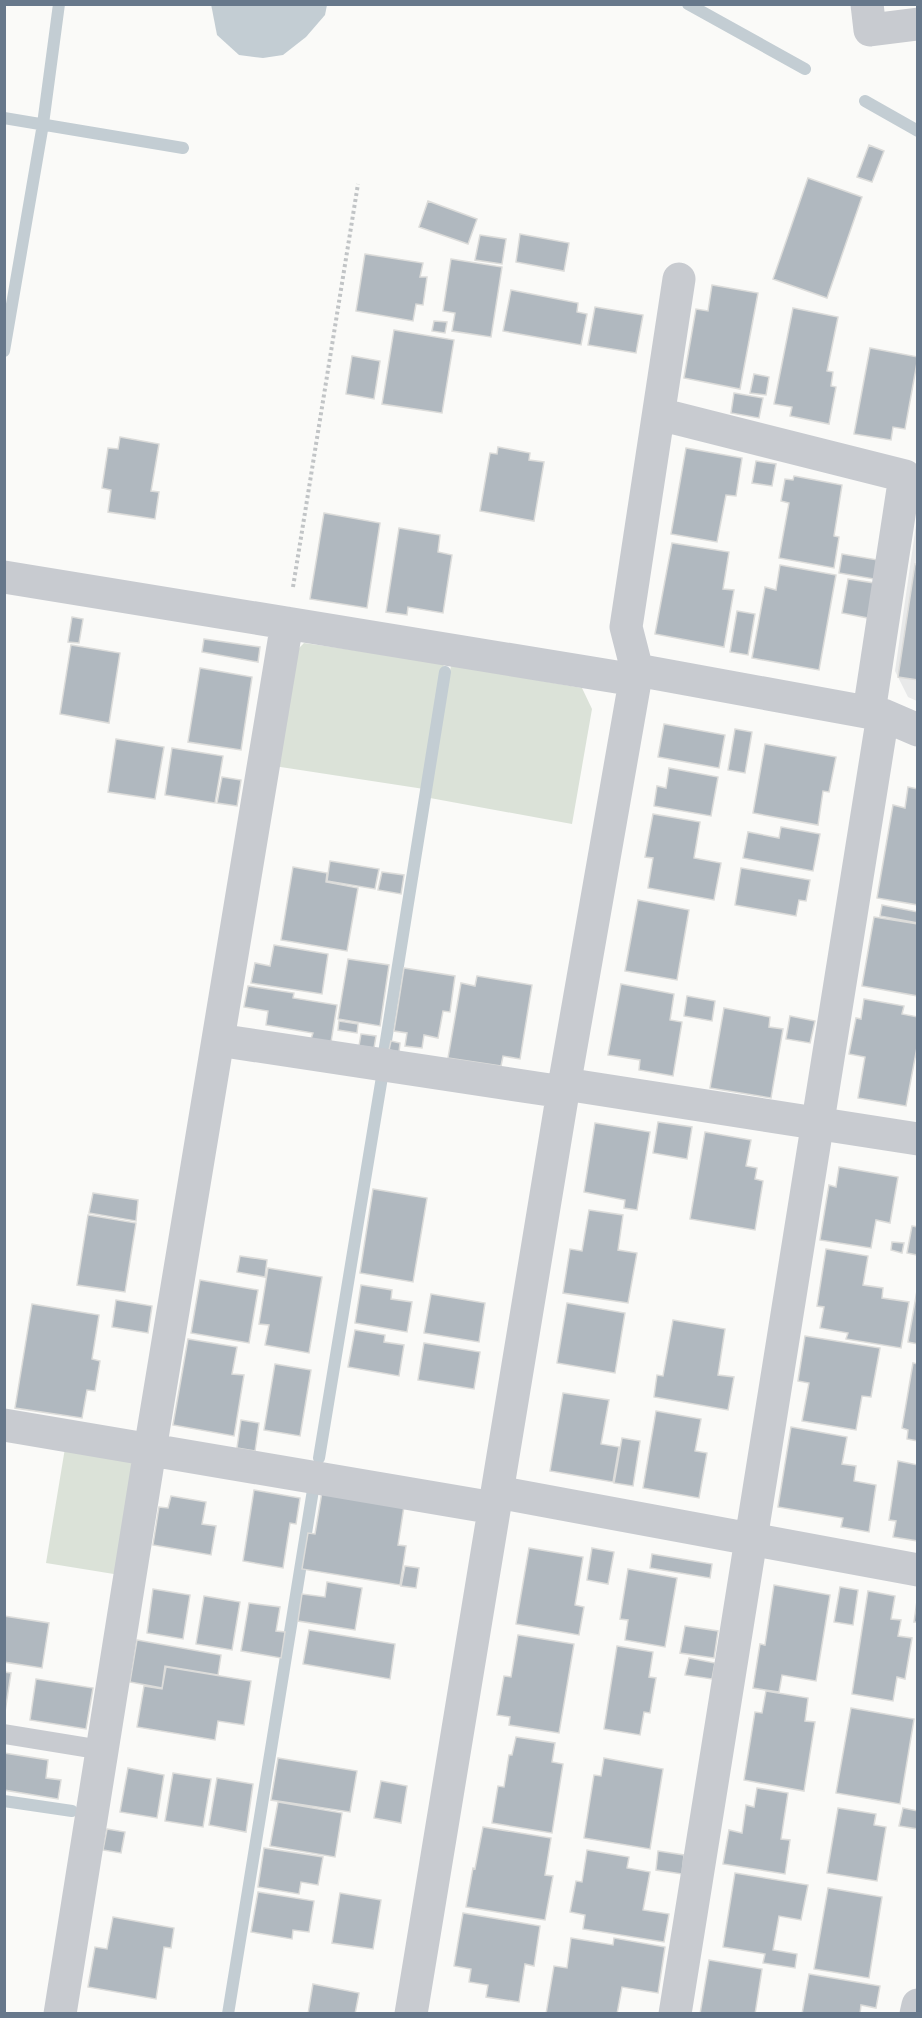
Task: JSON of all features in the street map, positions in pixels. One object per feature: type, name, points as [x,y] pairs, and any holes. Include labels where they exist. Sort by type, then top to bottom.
[{"type":"street","points":[[867,4],[870,30],[918,24]]},
{"type":"street","points":[[411,2013],[564,1088],[636,675],[626,627],[679,279]]},
{"type":"street","points":[[659,414],[905,476],[876,714],[817,1124],[675,2013]]},
{"type":"street","points":[[4,577],[876,714],[918,730]]},
{"type":"street","points":[[60,2013],[150,1450],[287,623]]},
{"type":"street","points":[[218,1040],[918,1139]]},
{"type":"street","points":[[4,1425],[150,1450],[751,1539],[918,1570]]},
{"type":"street","points":[[916,2013],[918,2005]]},
{"type":"lane","points":[[4,1734],[102,1750]]},
{"type":"path","points":[[287,623],[358,184]]},
{"type":"shaded area","points":[[211,4],[327,5],[325,15],[306,37],[283,55],[263,58],[239,55],[217,35]]},
{"type":"shaded area","points":[[917,518],[917,701],[908,697],[895,671]]},
{"type":"shaded area","points":[[304,643],[444,663],[424,789],[274,766],[291,656]]},
{"type":"shaded area","points":[[451,665],[582,688],[592,709],[572,824],[430,798]]},
{"type":"shaded area","points":[[66,1442],[134,1453],[120,1575],[46,1563]]},
{"type":"building","points":[[869,145],[884,151],[872,182],[857,177]]},
{"type":"building","points":[[808,178],[862,197],[827,298],[773,279]]},
{"type":"building","points":[[428,201],[477,219],[468,244],[419,227]]},
{"type":"building","points":[[520,234],[569,243],[564,271],[516,262]]},
{"type":"building","points":[[480,235],[506,239],[502,264],[475,260]]},
{"type":"building","points":[[365,254],[423,263],[420,277],[427,277],[423,305],[416,304],[413,321],[356,311]]},
{"type":"building","points":[[451,259],[502,267],[491,337],[452,331],[455,313],[443,311]]},
{"type":"building","points":[[712,285],[758,293],[740,389],[684,378],[696,309],[708,311]]},
{"type":"building","points":[[511,290],[578,303],[577,312],[587,314],[581,345],[503,331]]},
{"type":"building","points":[[595,307],[643,315],[636,353],[588,345]]},
{"type":"building","points":[[793,308],[838,317],[827,371],[833,372],[831,386],[836,387],[829,424],[790,416],[792,407],[774,404]]},
{"type":"building","points":[[434,321],[447,322],[445,333],[432,331]]},
{"type":"building","points":[[394,330],[454,340],[442,413],[382,404]]},
{"type":"building","points":[[870,348],[918,357],[905,429],[893,427],[891,440],[854,434]]},
{"type":"building","points":[[352,356],[380,361],[374,399],[346,394]]},
{"type":"building","points":[[754,374],[769,377],[766,395],[750,393]]},
{"type":"building","points":[[734,393],[763,398],[759,418],[731,413]]},
{"type":"building","points":[[120,437],[159,444],[151,491],[159,492],[155,519],[108,512],[111,490],[102,488],[108,448],[118,449]]},
{"type":"building","points":[[498,447],[530,453],[529,460],[544,462],[534,521],[480,511],[490,453],[497,454]]},
{"type":"building","points":[[686,448],[742,458],[736,496],[726,495],[717,542],[671,534]]},
{"type":"building","points":[[756,461],[776,464],[772,486],[752,483]]},
{"type":"building","points":[[794,476],[842,485],[834,536],[839,537],[834,568],[779,558],[789,503],[781,501],[785,479],[793,480]]},
{"type":"building","points":[[324,513],[380,523],[367,608],[310,599]]},
{"type":"building","points":[[399,528],[440,535],[438,552],[452,555],[443,613],[408,607],[407,615],[386,612]]},
{"type":"building","points":[[672,543],[729,552],[723,589],[734,590],[724,647],[655,634]]},
{"type":"building","points":[[842,554],[878,560],[874,579],[839,573]]},
{"type":"building","points":[[915,564],[918,565],[918,680],[898,677]]},
{"type":"building","points":[[780,565],[836,575],[819,670],[752,658],[765,587],[776,590]]},
{"type":"building","points":[[848,579],[874,583],[868,618],[842,613]]},
{"type":"building","points":[[737,611],[755,614],[748,655],[730,652]]},
{"type":"building","points":[[72,617],[83,619],[79,643],[68,642]]},
{"type":"building","points":[[204,639],[260,647],[258,662],[202,652]]},
{"type":"building","points":[[71,645],[120,653],[109,723],[60,714]]},
{"type":"building","points":[[200,668],[252,677],[241,750],[188,742]]},
{"type":"building","points":[[664,724],[725,735],[719,768],[658,757]]},
{"type":"building","points":[[735,729],[752,732],[745,773],[728,770]]},
{"type":"building","points":[[116,739],[164,747],[155,799],[108,792]]},
{"type":"building","points":[[765,744],[836,757],[829,792],[823,791],[818,825],[753,813]]},
{"type":"building","points":[[172,748],[223,756],[215,803],[165,795]]},
{"type":"building","points":[[669,768],[718,777],[711,816],[654,806],[657,786],[666,788]]},
{"type":"building","points":[[222,777],[241,780],[237,806],[217,803]]},
{"type":"building","points":[[908,787],[918,789],[918,905],[877,898],[893,805],[905,808]]},
{"type":"building","points":[[653,814],[700,822],[694,858],[721,863],[714,900],[648,888],[653,858],[645,857]]},
{"type":"building","points":[[781,827],[820,834],[813,871],[743,858],[748,832],[779,838]]},
{"type":"building","points":[[330,861],[379,869],[375,889],[327,881]]},
{"type":"building","points":[[293,867],[327,873],[326,882],[358,888],[347,951],[281,940]]},
{"type":"building","points":[[741,868],[810,880],[806,901],[799,900],[796,916],[735,905]]},
{"type":"building","points":[[382,872],[404,875],[401,894],[378,890]]},
{"type":"building","points":[[638,900],[689,910],[677,980],[625,971]]},
{"type":"building","points":[[882,905],[918,912],[918,923],[880,916]]},
{"type":"building","points":[[874,917],[918,924],[918,996],[862,986]]},
{"type":"building","points":[[274,945],[328,954],[322,994],[251,983],[255,963],[270,966]]},
{"type":"building","points":[[348,959],[389,965],[380,1026],[338,1019]]},
{"type":"building","points":[[404,968],[455,976],[450,1012],[443,1011],[438,1038],[424,1035],[422,1048],[405,1046],[407,1033],[394,1031]]},
{"type":"building","points":[[477,976],[532,985],[520,1059],[503,1056],[501,1066],[448,1058],[461,983],[475,986]]},
{"type":"building","points":[[621,984],[674,994],[670,1020],[682,1022],[673,1076],[639,1070],[640,1060],[608,1055]]},
{"type":"building","points":[[248,986],[294,993],[293,998],[337,1005],[331,1042],[311,1039],[313,1033],[266,1025],[268,1011],[244,1007]]},
{"type":"building","points":[[687,996],[715,1001],[712,1021],[684,1016]]},
{"type":"building","points":[[864,999],[904,1006],[902,1014],[918,1017],[918,1042],[906,1106],[858,1098],[865,1057],[849,1054],[856,1018],[861,1019]]},
{"type":"building","points":[[724,1008],[770,1017],[769,1027],[783,1029],[771,1098],[710,1088]]},
{"type":"building","points":[[790,1016],[815,1021],[810,1043],[786,1039]]},
{"type":"building","points":[[339,1021],[358,1024],[357,1033],[338,1030]]},
{"type":"building","points":[[361,1034],[376,1036],[374,1048],[359,1046]]},
{"type":"building","points":[[391,1041],[400,1043],[399,1052],[389,1050]]},
{"type":"building","points":[[658,1122],[692,1127],[687,1159],[653,1153]]},
{"type":"building","points":[[595,1123],[650,1132],[637,1210],[624,1208],[625,1200],[584,1192]]},
{"type":"building","points":[[705,1132],[751,1140],[746,1166],[757,1168],[755,1179],[763,1181],[755,1230],[690,1219]]},
{"type":"building","points":[[839,1167],[898,1177],[890,1223],[876,1220],[871,1248],[820,1240],[829,1185],[836,1187]]},
{"type":"building","points":[[373,1189],[427,1198],[413,1282],[360,1273]]},
{"type":"building","points":[[93,1193],[138,1200],[136,1221],[89,1213]]},
{"type":"building","points":[[589,1210],[623,1215],[618,1250],[637,1253],[628,1303],[563,1293],[570,1249],[582,1251]]},
{"type":"building","points":[[88,1215],[136,1223],[125,1292],[77,1285]]},
{"type":"building","points":[[912,1226],[918,1227],[917,1255],[907,1253]]},
{"type":"building","points":[[892,1242],[904,1243],[902,1253],[891,1250]]},
{"type":"building","points":[[826,1249],[868,1256],[863,1285],[883,1288],[882,1298],[909,1302],[901,1348],[846,1339],[848,1333],[820,1328],[824,1307],[817,1306]]},
{"type":"building","points":[[240,1256],[267,1260],[265,1277],[237,1272]]},
{"type":"building","points":[[268,1268],[322,1277],[309,1353],[265,1345],[269,1325],[259,1324]]},
{"type":"building","points":[[200,1280],[258,1290],[249,1343],[191,1333]]},
{"type":"building","points":[[361,1285],[392,1290],[391,1299],[412,1302],[407,1332],[355,1323]]},
{"type":"building","points":[[918,1285],[918,1344],[908,1342]]},
{"type":"building","points":[[431,1294],[485,1303],[479,1342],[424,1333]]},
{"type":"building","points":[[116,1300],[152,1306],[148,1333],[112,1327]]},
{"type":"building","points":[[567,1303],[625,1313],[615,1373],[557,1363]]},
{"type":"building","points":[[32,1304],[99,1315],[92,1359],[100,1361],[95,1391],[87,1390],[82,1418],[15,1408]]},
{"type":"building","points":[[673,1320],[725,1329],[718,1375],[734,1377],[728,1410],[654,1397],[657,1375],[663,1376]]},
{"type":"building","points":[[355,1330],[385,1335],[384,1342],[404,1345],[399,1376],[348,1367]]},
{"type":"building","points":[[805,1336],[880,1348],[871,1397],[862,1396],[856,1430],[802,1421],[809,1383],[798,1381]]},
{"type":"building","points":[[188,1339],[237,1347],[232,1374],[244,1375],[234,1436],[173,1425]]},
{"type":"building","points":[[424,1343],[480,1352],[474,1389],[418,1380]]},
{"type":"building","points":[[913,1363],[918,1364],[918,1441],[907,1439],[908,1430],[902,1428]]},
{"type":"building","points":[[275,1364],[311,1370],[300,1436],[264,1430]]},
{"type":"building","points":[[563,1393],[609,1400],[601,1444],[619,1447],[613,1482],[550,1471]]},
{"type":"building","points":[[656,1411],[701,1419],[695,1451],[707,1453],[699,1498],[643,1488]]},
{"type":"building","points":[[241,1420],[259,1423],[255,1451],[237,1448]]},
{"type":"building","points":[[791,1427],[847,1437],[842,1464],[856,1466],[854,1481],[876,1485],[869,1532],[841,1527],[843,1518],[778,1507]]},
{"type":"building","points":[[622,1438],[640,1441],[633,1486],[614,1483]]},
{"type":"building","points":[[898,1461],[918,1465],[918,1541],[893,1537],[896,1521],[889,1520]]},
{"type":"building","points":[[254,1490],[300,1498],[296,1524],[290,1523],[283,1568],[243,1561]]},
{"type":"building","points":[[322,1492],[404,1506],[398,1545],[406,1546],[400,1585],[302,1569],[308,1533],[315,1534]]},
{"type":"building","points":[[171,1496],[206,1502],[202,1524],[216,1526],[211,1555],[153,1545],[159,1507],[168,1508]]},
{"type":"building","points":[[529,1548],[583,1557],[575,1605],[584,1607],[579,1635],[516,1624]]},
{"type":"building","points":[[592,1548],[614,1552],[608,1584],[587,1580]]},
{"type":"building","points":[[652,1554],[712,1564],[710,1578],[650,1568]]},
{"type":"building","points":[[405,1566],[419,1568],[416,1588],[401,1586]]},
{"type":"building","points":[[628,1569],[677,1578],[665,1647],[625,1640],[628,1620],[620,1619]]},
{"type":"building","points":[[327,1582],[362,1588],[355,1630],[298,1621],[302,1594],[325,1597]]},
{"type":"building","points":[[774,1585],[830,1595],[816,1681],[782,1675],[779,1692],[753,1688],[760,1644],[765,1645]]},
{"type":"building","points":[[840,1587],[858,1590],[853,1625],[834,1622]]},
{"type":"building","points":[[153,1589],[190,1595],[183,1639],[147,1633]]},
{"type":"building","points":[[868,1591],[895,1596],[891,1619],[901,1620],[898,1636],[912,1638],[905,1679],[897,1677],[893,1701],[852,1694]]},
{"type":"building","points":[[204,1596],[240,1602],[232,1650],[196,1644]]},
{"type":"building","points":[[917,1601],[918,1622],[914,1622]]},
{"type":"building","points":[[249,1603],[280,1607],[276,1631],[285,1632],[281,1658],[241,1651]]},
{"type":"building","points":[[4,1616],[49,1623],[42,1668],[4,1662]]},
{"type":"building","points":[[685,1626],[718,1631],[714,1658],[680,1653]]},
{"type":"building","points":[[309,1630],[395,1644],[390,1679],[303,1664]]},
{"type":"building","points":[[518,1635],[574,1644],[559,1733],[509,1725],[510,1717],[497,1715],[504,1676],[511,1677]]},
{"type":"building","points":[[137,1640],[221,1655],[218,1675],[165,1666],[162,1688],[130,1682]]},
{"type":"building","points":[[617,1646],[653,1652],[649,1677],[656,1678],[650,1713],[644,1712],[640,1735],[604,1729]]},
{"type":"building","points":[[689,1658],[715,1663],[712,1679],[685,1675]]},
{"type":"building","points":[[166,1667],[251,1681],[244,1725],[218,1721],[215,1740],[137,1727],[144,1686],[162,1689]]},
{"type":"building","points":[[4,1672],[11,1673],[5,1712],[4,1712]]},
{"type":"building","points":[[36,1679],[93,1688],[86,1729],[30,1720]]},
{"type":"building","points":[[766,1691],[808,1698],[805,1721],[815,1722],[804,1791],[744,1780],[755,1712],[762,1713]]},
{"type":"building","points":[[851,1708],[914,1719],[900,1804],[836,1793]]},
{"type":"building","points":[[516,1737],[555,1743],[552,1762],[563,1764],[552,1833],[492,1823],[498,1786],[504,1787],[509,1755],[512,1755]]},
{"type":"building","points":[[4,1753],[48,1760],[46,1778],[61,1780],[58,1799],[4,1790]]},
{"type":"building","points":[[278,1758],[357,1771],[350,1812],[271,1800]]},
{"type":"building","points":[[604,1758],[663,1769],[650,1849],[584,1838],[594,1775],[601,1776]]},
{"type":"building","points":[[128,1768],[164,1775],[157,1818],[120,1812]]},
{"type":"building","points":[[173,1773],[211,1779],[203,1827],[165,1821]]},
{"type":"building","points":[[217,1778],[253,1784],[246,1832],[209,1825]]},
{"type":"building","points":[[381,1781],[407,1786],[401,1823],[374,1818]]},
{"type":"building","points":[[757,1788],[788,1793],[781,1839],[790,1840],[785,1874],[723,1864],[729,1830],[742,1833],[746,1805],[754,1807]]},
{"type":"building","points":[[278,1802],[342,1813],[335,1857],[270,1846]]},
{"type":"building","points":[[838,1808],[876,1814],[874,1825],[886,1827],[877,1881],[827,1873]]},
{"type":"building","points":[[903,1808],[918,1811],[918,1829],[899,1826]]},
{"type":"building","points":[[483,1827],[551,1838],[545,1875],[553,1876],[545,1920],[466,1907]]},
{"type":"building","points":[[107,1829],[125,1832],[121,1853],[103,1850]]},
{"type":"building","points":[[264,1848],[323,1857],[318,1885],[301,1882],[299,1894],[258,1887]]},
{"type":"building","points":[[587,1850],[629,1857],[627,1868],[650,1872],[643,1910],[669,1914],[664,1942],[583,1929],[585,1915],[570,1912],[576,1881],[582,1882]]},
{"type":"building","points":[[658,1851],[684,1855],[682,1874],[656,1870]]},
{"type":"building","points":[[735,1873],[808,1885],[801,1920],[779,1916],[773,1950],[797,1954],[795,1968],[763,1963],[765,1954],[723,1947]]},
{"type":"building","points":[[828,1888],[882,1897],[869,1978],[814,1969]]},
{"type":"building","points":[[258,1892],[314,1901],[309,1932],[293,1930],[292,1939],[251,1932]]},
{"type":"building","points":[[340,1893],[381,1900],[373,1949],[332,1943]]},
{"type":"building","points":[[463,1913],[540,1926],[534,1966],[525,1964],[519,2002],[486,1997],[488,1985],[469,1982],[471,1969],[454,1966]]},
{"type":"building","points":[[113,1917],[174,1928],[171,1948],[164,1947],[156,1999],[88,1987],[95,1947],[107,1949]]},
{"type":"building","points":[[571,1938],[613,1945],[614,1938],[665,1947],[658,1993],[622,1987],[617,2014],[546,2014],[554,1966],[567,1968]]},
{"type":"building","points":[[709,1960],[762,1969],[755,2014],[700,2014]]},
{"type":"building","points":[[809,1974],[880,1986],[876,2008],[861,2005],[860,2014],[802,2014]]},
{"type":"building","points":[[313,1984],[359,1993],[355,2014],[308,2014]]},
{"type":"waterway","points":[[4,351],[43,124],[59,4]]},
{"type":"waterway","points":[[688,4],[805,69]]},
{"type":"waterway","points":[[865,101],[918,131]]},
{"type":"waterway","points":[[4,118],[183,148]]},
{"type":"waterway","points":[[384,1053],[445,672]]},
{"type":"waterway","points":[[319,1458],[382,1077]]},
{"type":"waterway","points":[[228,2014],[313,1490]]},
{"type":"waterway","points":[[4,1801],[72,1811]]}]
